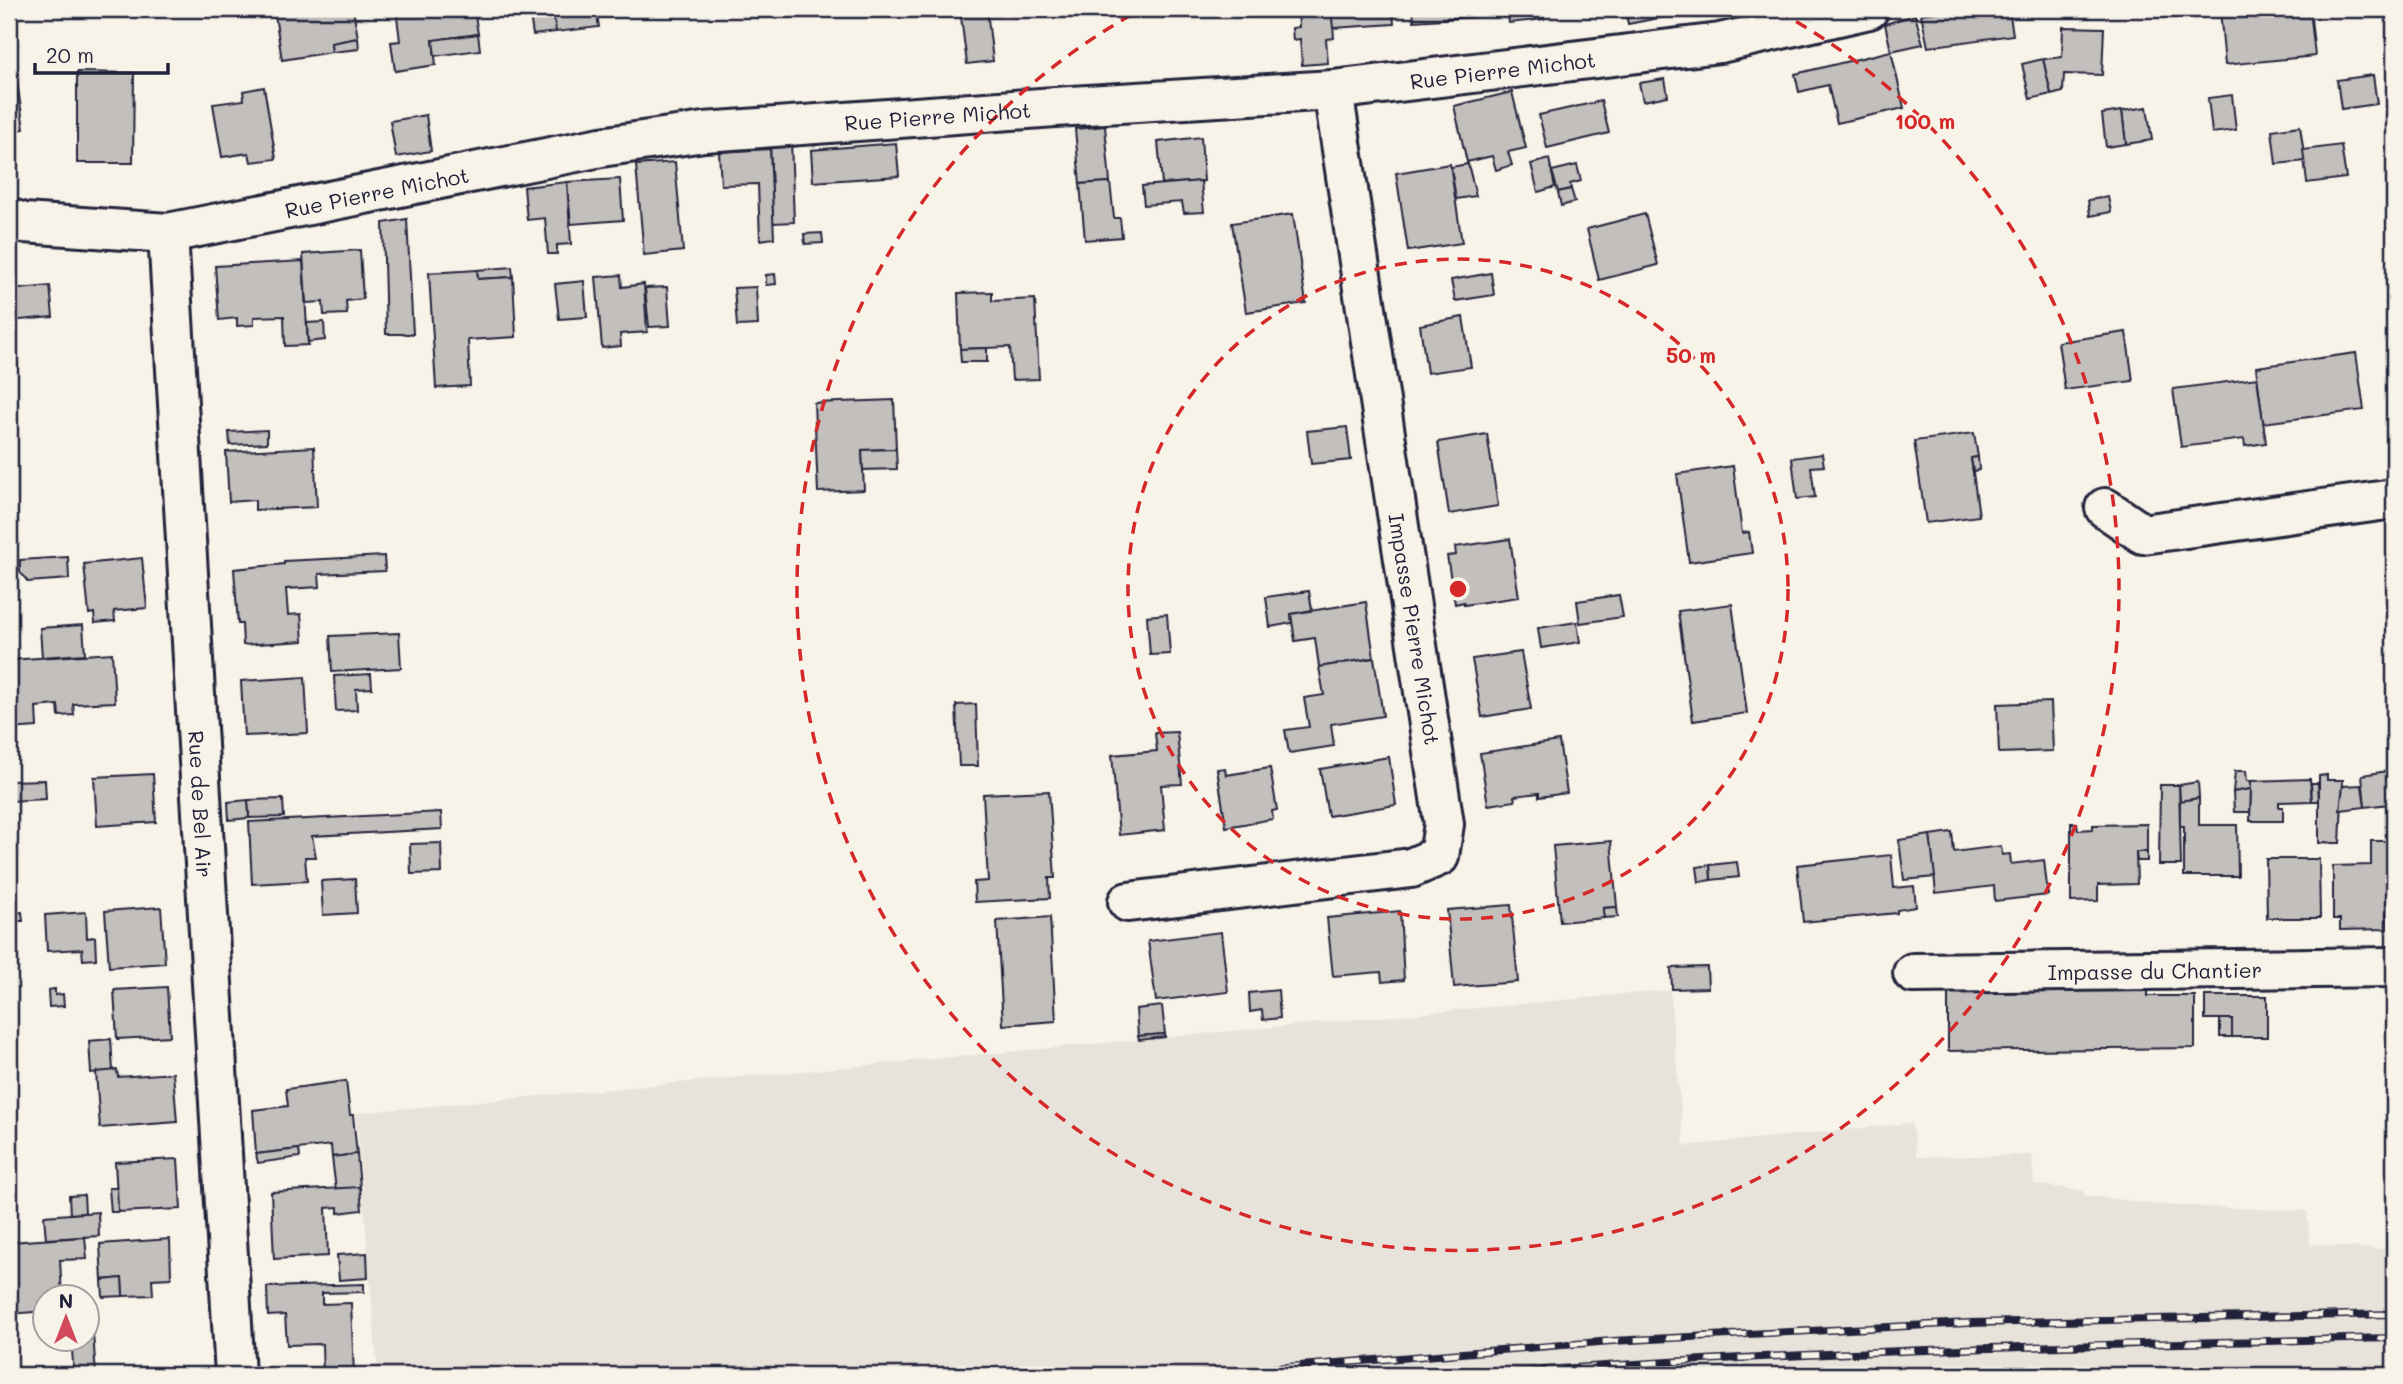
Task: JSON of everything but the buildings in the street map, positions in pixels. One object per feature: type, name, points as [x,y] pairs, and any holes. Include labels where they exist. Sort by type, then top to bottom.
[{"type":"street","name":"Rue Pierre Michot","points":[[9,218],[24,223],[168,233],[601,147],[704,132],[1333,90],[1720,43],[1869,9]]},
{"type":"street","name":"Impasse Pierre Michot","points":[[1128,902],[1411,868],[1439,856],[1444,824],[1333,90]]},
{"type":"street","name":"Rue de Bel Air","points":[[168,233],[235,1375]]},
{"type":"street","points":[[2105,508],[2143,534],[2394,499]]},
{"type":"street","name":"Impasse du Chantier","points":[[1913,974],[2394,967]]},
{"type":"shaded area","points":[[1670,990],[1684,1146],[1912,1123],[1917,1157],[2032,1155],[2034,1184],[2084,1191],[2084,1195],[2160,1205],[2307,1211],[2310,1244],[2394,1250],[2394,1375],[378,1375],[356,1113]]},
{"type":"railway","points":[[1188,1375],[1612,1341],[1968,1323],[2394,1314]]},
{"type":"railway","points":[[1483,1375],[1824,1354],[2394,1338]]},
{"type":"railway","points":[[2342,1375],[2394,1373]]}]
